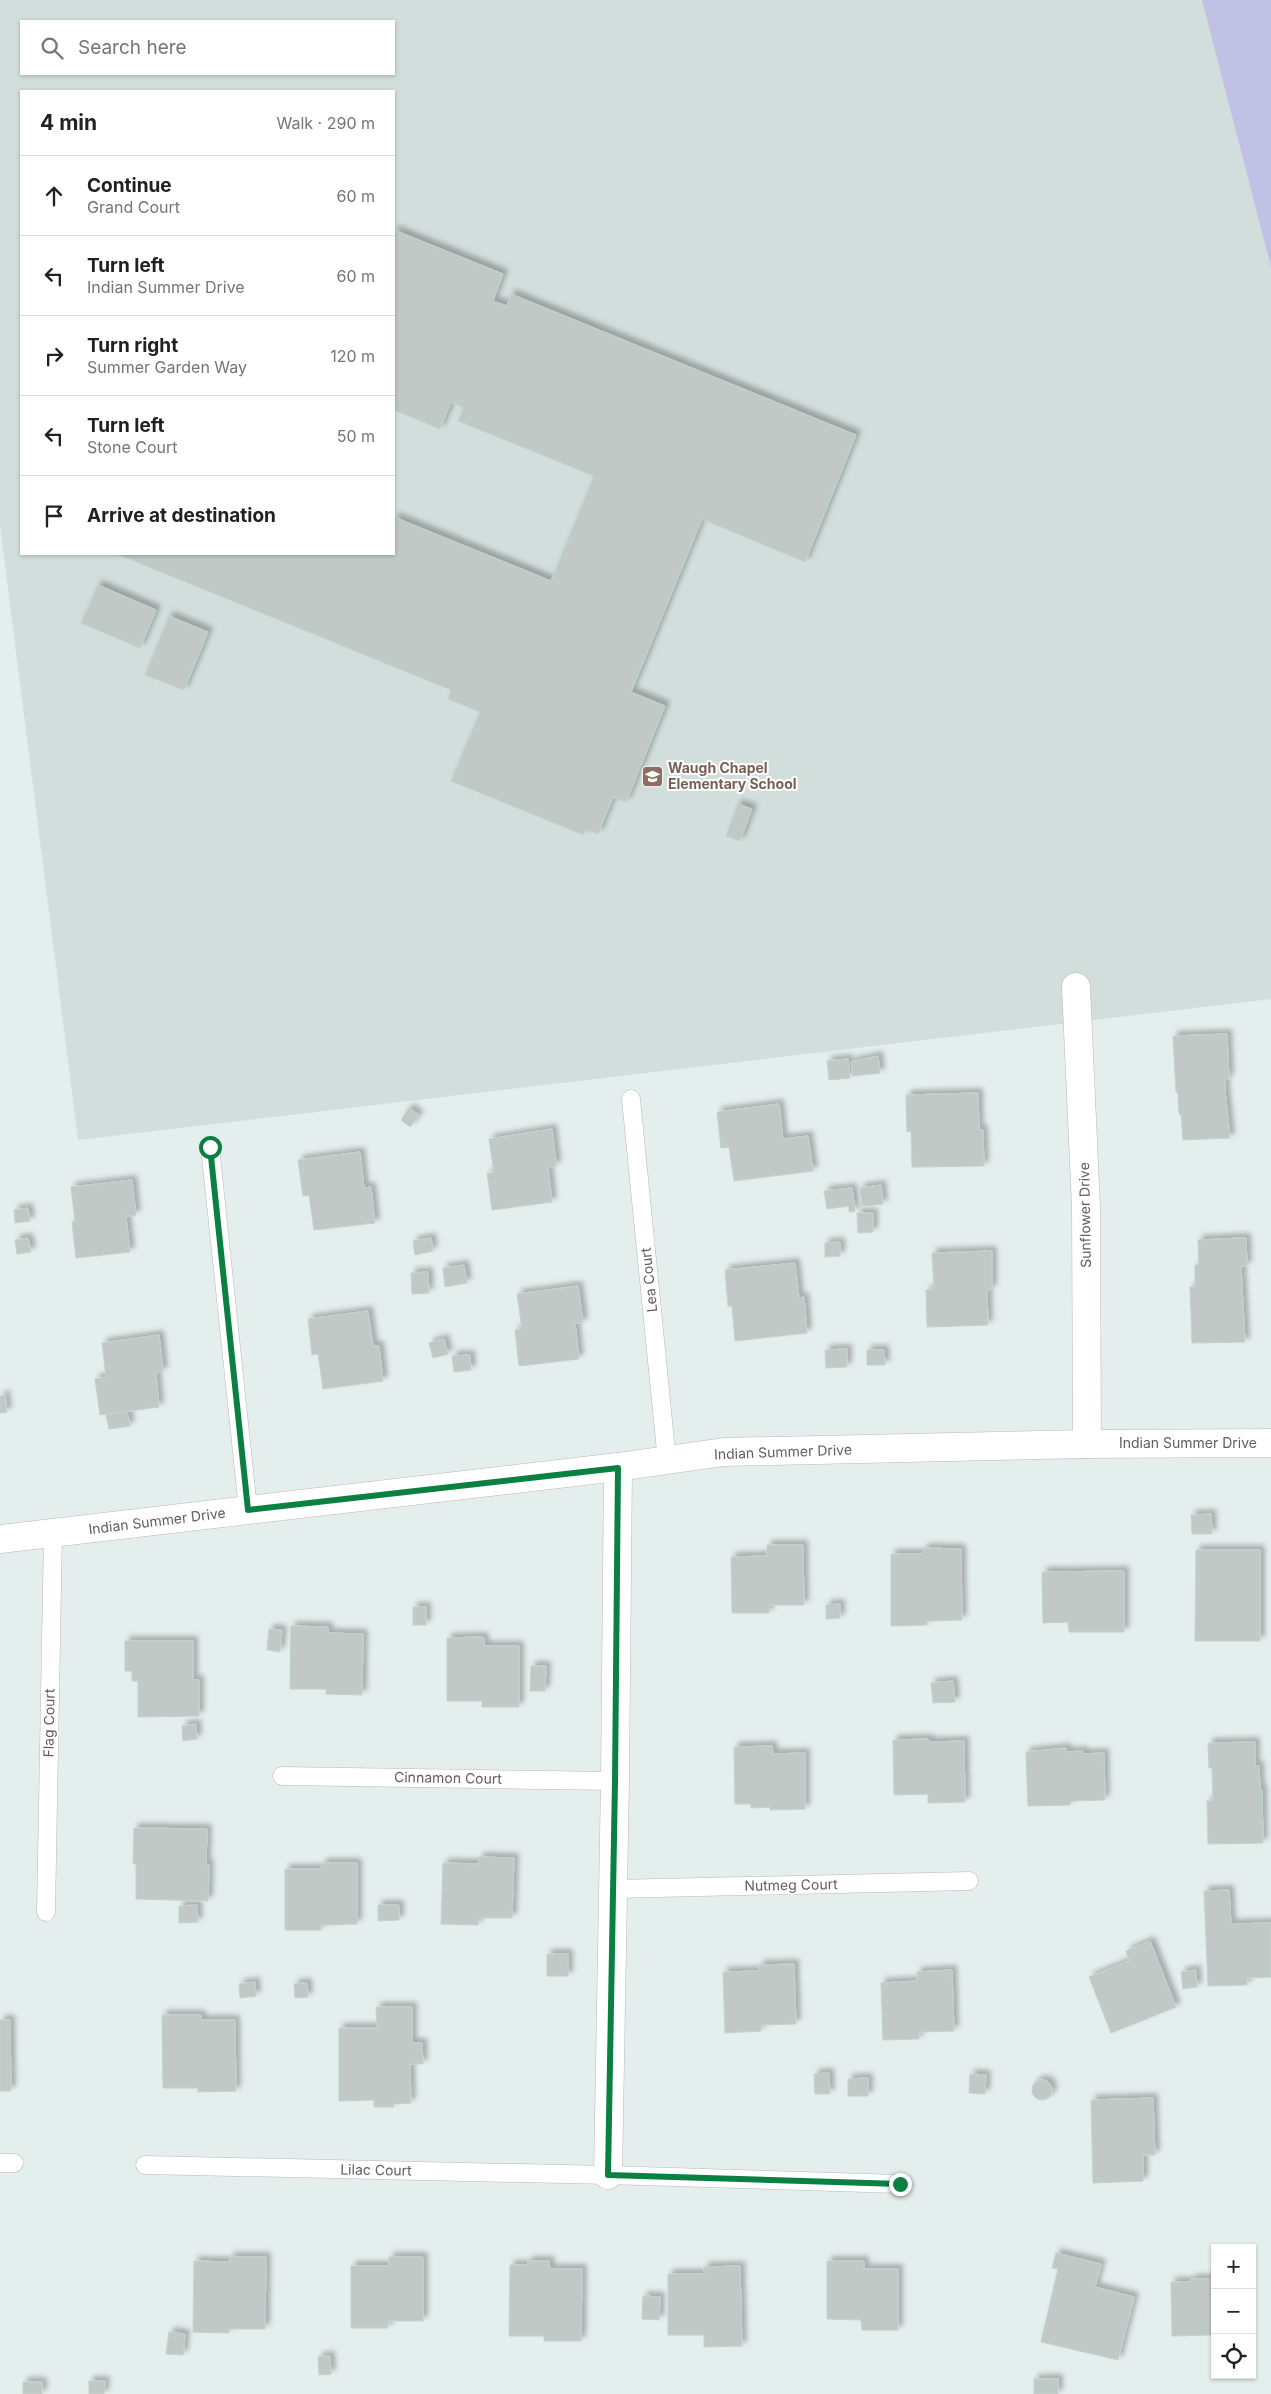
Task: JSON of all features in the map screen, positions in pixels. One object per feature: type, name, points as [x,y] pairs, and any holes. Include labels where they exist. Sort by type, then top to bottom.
[{"type":"street","name":"Sunflower Drive","points":[[1076,987],[1086,1207],[1087,1444]]},
{"type":"street","name":"Indian Summer Drive","points":[[0,1539],[618,1468],[724,1452],[1087,1444],[1271,1443]]},
{"type":"street","points":[[608,2175],[614,1889],[618,1468]]},
{"type":"lane","name":"Lea Court","points":[[631,1100],[667,1461]]},
{"type":"lane","points":[[210,1147],[248,1510]]},
{"type":"lane","name":"Flag Court","points":[[46,1912],[53,1533]]},
{"type":"lane","name":"Cinnamon Court","points":[[282,1776],[615,1781]]},
{"type":"lane","name":"Nutmeg Court","points":[[614,1889],[969,1882]]},
{"type":"lane","name":"Lilac Court","points":[[144,2165],[608,2175],[900,2184]]},
{"type":"shaded area","name":"Waugh Chapel Elementary School","points":[[0,0],[1271,0],[1271,999],[78,1140],[0,526]]},
{"type":"shaded area","points":[[1202,0],[1271,0],[1271,267]]},
{"type":"building","points":[[395,230],[503,274],[493,301],[507,306],[511,294],[856,435],[805,562],[702,519],[631,692],[665,706],[626,802],[613,797],[598,834],[586,829],[583,835],[451,781],[480,712],[448,699],[451,690],[119,555],[395,555],[395,517],[551,581],[594,476],[458,421],[464,408],[451,402],[440,429],[395,410]]},
{"type":"building","points":[[98,585],[156,610],[140,648],[81,623]]},
{"type":"building","points":[[169,616],[208,632],[184,690],[145,675]]},
{"type":"building","points":[[738,804],[752,809],[740,841],[726,836]]},
{"type":"building","points":[[1227,1034],[1229,1079],[1225,1078],[1225,1091],[1230,1138],[1183,1140],[1178,1093],[1176,1092],[1173,1036]]},
{"type":"building","points":[[878,1056],[880,1073],[853,1076],[851,1062]]},
{"type":"building","points":[[848,1059],[850,1078],[829,1080],[827,1061]]},
{"type":"building","points":[[978,1093],[979,1130],[983,1130],[984,1166],[912,1167],[911,1131],[907,1132],[906,1095]]},
{"type":"building","points":[[779,1104],[783,1139],[808,1136],[813,1171],[734,1181],[729,1147],[721,1148],[717,1112]]},
{"type":"building","points":[[409,1108],[419,1115],[410,1127],[401,1120]]},
{"type":"building","points":[[552,1129],[556,1166],[548,1168],[552,1202],[492,1210],[487,1173],[494,1173],[489,1139]]},
{"type":"building","points":[[360,1152],[364,1188],[371,1187],[375,1223],[314,1230],[309,1195],[303,1196],[298,1160]]},
{"type":"building","points":[[132,1180],[136,1215],[126,1216],[130,1252],[76,1258],[72,1222],[75,1221],[71,1187]]},
{"type":"building","points":[[881,1185],[883,1204],[862,1206],[860,1188]]},
{"type":"building","points":[[852,1188],[855,1211],[849,1212],[849,1206],[827,1209],[824,1191]]},
{"type":"building","points":[[28,1208],[30,1221],[15,1223],[14,1210]]},
{"type":"building","points":[[857,1213],[873,1213],[873,1232],[858,1233]]},
{"type":"building","points":[[28,1238],[31,1252],[17,1254],[15,1240]]},
{"type":"building","points":[[431,1238],[433,1251],[415,1255],[413,1241]]},
{"type":"building","points":[[1246,1238],[1247,1266],[1241,1266],[1245,1342],[1192,1343],[1190,1287],[1195,1287],[1195,1265],[1199,1265],[1198,1240]]},
{"type":"building","points":[[840,1242],[840,1256],[825,1257],[825,1243]]},
{"type":"building","points":[[992,1251],[992,1289],[987,1290],[988,1325],[927,1327],[926,1290],[934,1290],[932,1253]]},
{"type":"building","points":[[795,1263],[799,1298],[804,1297],[807,1333],[735,1341],[732,1306],[728,1306],[725,1270]]},
{"type":"building","points":[[464,1265],[467,1283],[445,1287],[443,1268]]},
{"type":"building","points":[[428,1272],[429,1293],[412,1294],[411,1273]]},
{"type":"building","points":[[578,1286],[583,1323],[575,1323],[579,1359],[519,1366],[515,1330],[522,1329],[517,1294]]},
{"type":"building","points":[[368,1311],[373,1346],[379,1346],[383,1381],[323,1389],[318,1354],[312,1355],[308,1319]]},
{"type":"building","points":[[159,1335],[163,1371],[156,1373],[159,1407],[100,1415],[95,1379],[106,1377],[102,1343]]},
{"type":"building","points":[[444,1339],[448,1354],[433,1358],[429,1343]]},
{"type":"building","points":[[847,1349],[847,1367],[826,1368],[825,1350]]},
{"type":"building","points":[[867,1350],[884,1350],[885,1365],[867,1365]]},
{"type":"building","points":[[470,1355],[471,1370],[454,1372],[452,1356]]},
{"type":"building","points":[[5,1395],[7,1412],[0,1413],[0,1396]]},
{"type":"building","points":[[127,1412],[130,1426],[109,1429],[106,1415]]},
{"type":"building","points":[[1211,1514],[1212,1534],[1192,1534],[1191,1515]]},
{"type":"building","points":[[767,1545],[803,1545],[804,1605],[769,1605],[769,1613],[732,1613],[731,1557],[767,1556]]},
{"type":"building","points":[[924,1548],[961,1549],[962,1620],[927,1621],[927,1625],[891,1626],[891,1554],[923,1554]]},
{"type":"building","points":[[1196,1550],[1260,1550],[1260,1641],[1195,1641]]},
{"type":"building","points":[[1124,1571],[1124,1632],[1069,1632],[1068,1622],[1043,1623],[1042,1572]]},
{"type":"building","points":[[840,1604],[840,1618],[826,1619],[826,1605]]},
{"type":"building","points":[[413,1607],[426,1607],[426,1625],[413,1625]]},
{"type":"building","points":[[291,1626],[328,1627],[328,1633],[363,1634],[362,1695],[326,1694],[326,1689],[290,1689]]},
{"type":"building","points":[[269,1629],[282,1630],[280,1652],[267,1650]]},
{"type":"building","points":[[447,1638],[484,1638],[484,1646],[519,1646],[519,1707],[482,1707],[482,1701],[447,1701]]},
{"type":"building","points":[[125,1641],[193,1641],[193,1680],[199,1680],[199,1716],[138,1717],[138,1681],[132,1681],[132,1671],[125,1671]]},
{"type":"building","points":[[531,1666],[546,1666],[545,1691],[530,1691]]},
{"type":"building","points":[[953,1681],[955,1702],[933,1703],[931,1683]]},
{"type":"building","points":[[196,1724],[197,1739],[183,1741],[182,1726]]},
{"type":"building","points":[[928,1739],[931,1742],[964,1741],[965,1802],[928,1803],[928,1794],[894,1795],[893,1740]]},
{"type":"building","points":[[1255,1742],[1255,1766],[1259,1766],[1260,1788],[1262,1790],[1263,1843],[1208,1844],[1207,1801],[1213,1801],[1212,1768],[1209,1768],[1208,1743]]},
{"type":"building","points":[[772,1746],[773,1754],[805,1753],[805,1809],[770,1810],[770,1807],[751,1808],[751,1804],[735,1804],[734,1747]]},
{"type":"building","points":[[1066,1748],[1066,1752],[1083,1751],[1083,1754],[1104,1753],[1105,1800],[1071,1801],[1070,1805],[1028,1806],[1026,1752]]},
{"type":"building","points":[[134,1828],[207,1829],[208,1901],[136,1899],[136,1864],[133,1864]]},
{"type":"building","points":[[479,1857],[514,1858],[512,1918],[478,1918],[478,1925],[441,1924],[443,1863],[479,1864]]},
{"type":"building","points":[[322,1863],[357,1863],[357,1924],[321,1925],[321,1930],[285,1930],[285,1869],[321,1869]]},
{"type":"building","points":[[1229,1890],[1231,1924],[1271,1923],[1271,1977],[1247,1978],[1247,1985],[1208,1986],[1204,1891]]},
{"type":"building","points":[[197,1905],[198,1922],[179,1923],[179,1906]]},
{"type":"building","points":[[378,1905],[399,1905],[399,1920],[378,1921]]},
{"type":"building","points":[[1150,1941],[1176,2007],[1111,2033],[1089,1977],[1129,1961],[1126,1951]]},
{"type":"building","points":[[547,1954],[568,1954],[568,1976],[547,1976]]},
{"type":"building","points":[[794,1964],[796,2024],[761,2025],[761,2031],[725,2033],[723,1972],[759,1971],[759,1965]]},
{"type":"building","points":[[952,1970],[954,2031],[919,2032],[919,2039],[883,2040],[881,1983],[917,1981],[917,1972]]},
{"type":"building","points":[[1196,1970],[1197,1987],[1183,1989],[1181,1972]]},
{"type":"building","points":[[255,1982],[256,1996],[240,1998],[239,1984]]},
{"type":"building","points":[[307,1983],[308,1997],[295,1998],[294,1984]]},
{"type":"building","points":[[376,2007],[412,2007],[412,2043],[422,2043],[423,2064],[410,2064],[411,2103],[393,2104],[394,2107],[374,2107],[374,2100],[339,2101],[339,2028],[377,2028]]},
{"type":"building","points":[[162,2015],[201,2015],[201,2020],[235,2020],[236,2091],[198,2092],[198,2088],[163,2088]]},
{"type":"building","points":[[0,2020],[10,2020],[11,2091],[0,2091]]},
{"type":"building","points":[[829,2073],[830,2094],[815,2094],[814,2074]]},
{"type":"building","points":[[970,2074],[986,2075],[985,2094],[969,2093]]},
{"type":"building","points":[[868,2078],[868,2096],[848,2096],[848,2079]]},
{"type":"building","points":[[1042,2080],[1049,2083],[1052,2090],[1049,2097],[1042,2100],[1035,2097],[1032,2090],[1035,2083]]},
{"type":"building","points":[[1153,2098],[1155,2155],[1143,2155],[1143,2181],[1093,2183],[1091,2100]]},
{"type":"building","points":[[1056,2253],[1101,2264],[1095,2287],[1134,2297],[1118,2360],[1041,2342],[1058,2269],[1052,2268]]},
{"type":"building","points":[[230,2257],[266,2257],[265,2329],[229,2329],[229,2333],[193,2332],[194,2261],[230,2262]]},
{"type":"building","points":[[389,2257],[423,2257],[423,2321],[388,2321],[388,2328],[351,2328],[351,2266],[389,2266]]},
{"type":"building","points":[[528,2261],[549,2261],[550,2269],[582,2269],[581,2341],[544,2341],[544,2336],[509,2336],[510,2265],[528,2265]]},
{"type":"building","points":[[827,2261],[864,2261],[864,2269],[898,2269],[898,2330],[862,2330],[861,2320],[827,2319]]},
{"type":"building","points":[[740,2266],[742,2346],[704,2347],[704,2335],[668,2335],[668,2274],[704,2274],[704,2267]]},
{"type":"building","points":[[1191,2279],[1210,2279],[1211,2335],[1172,2336],[1171,2282],[1191,2282]]},
{"type":"building","points":[[643,2296],[660,2297],[659,2320],[642,2319]]},
{"type":"building","points":[[169,2332],[185,2334],[183,2355],[166,2354]]},
{"type":"building","points":[[330,2356],[331,2374],[319,2375],[318,2357]]},
{"type":"building","points":[[1034,2379],[1058,2379],[1058,2394],[1034,2394]]},
{"type":"building","points":[[89,2381],[105,2381],[104,2394],[89,2394]]},
{"type":"building","points":[[23,2382],[42,2382],[42,2394],[23,2394]]},
{"type":"place","name":"Waugh Chapel Elementary School","points":[[652,776]]},
{"type":"route","points":[[210,1147],[248,1510],[618,1468],[608,2175],[900,2184]]}]
